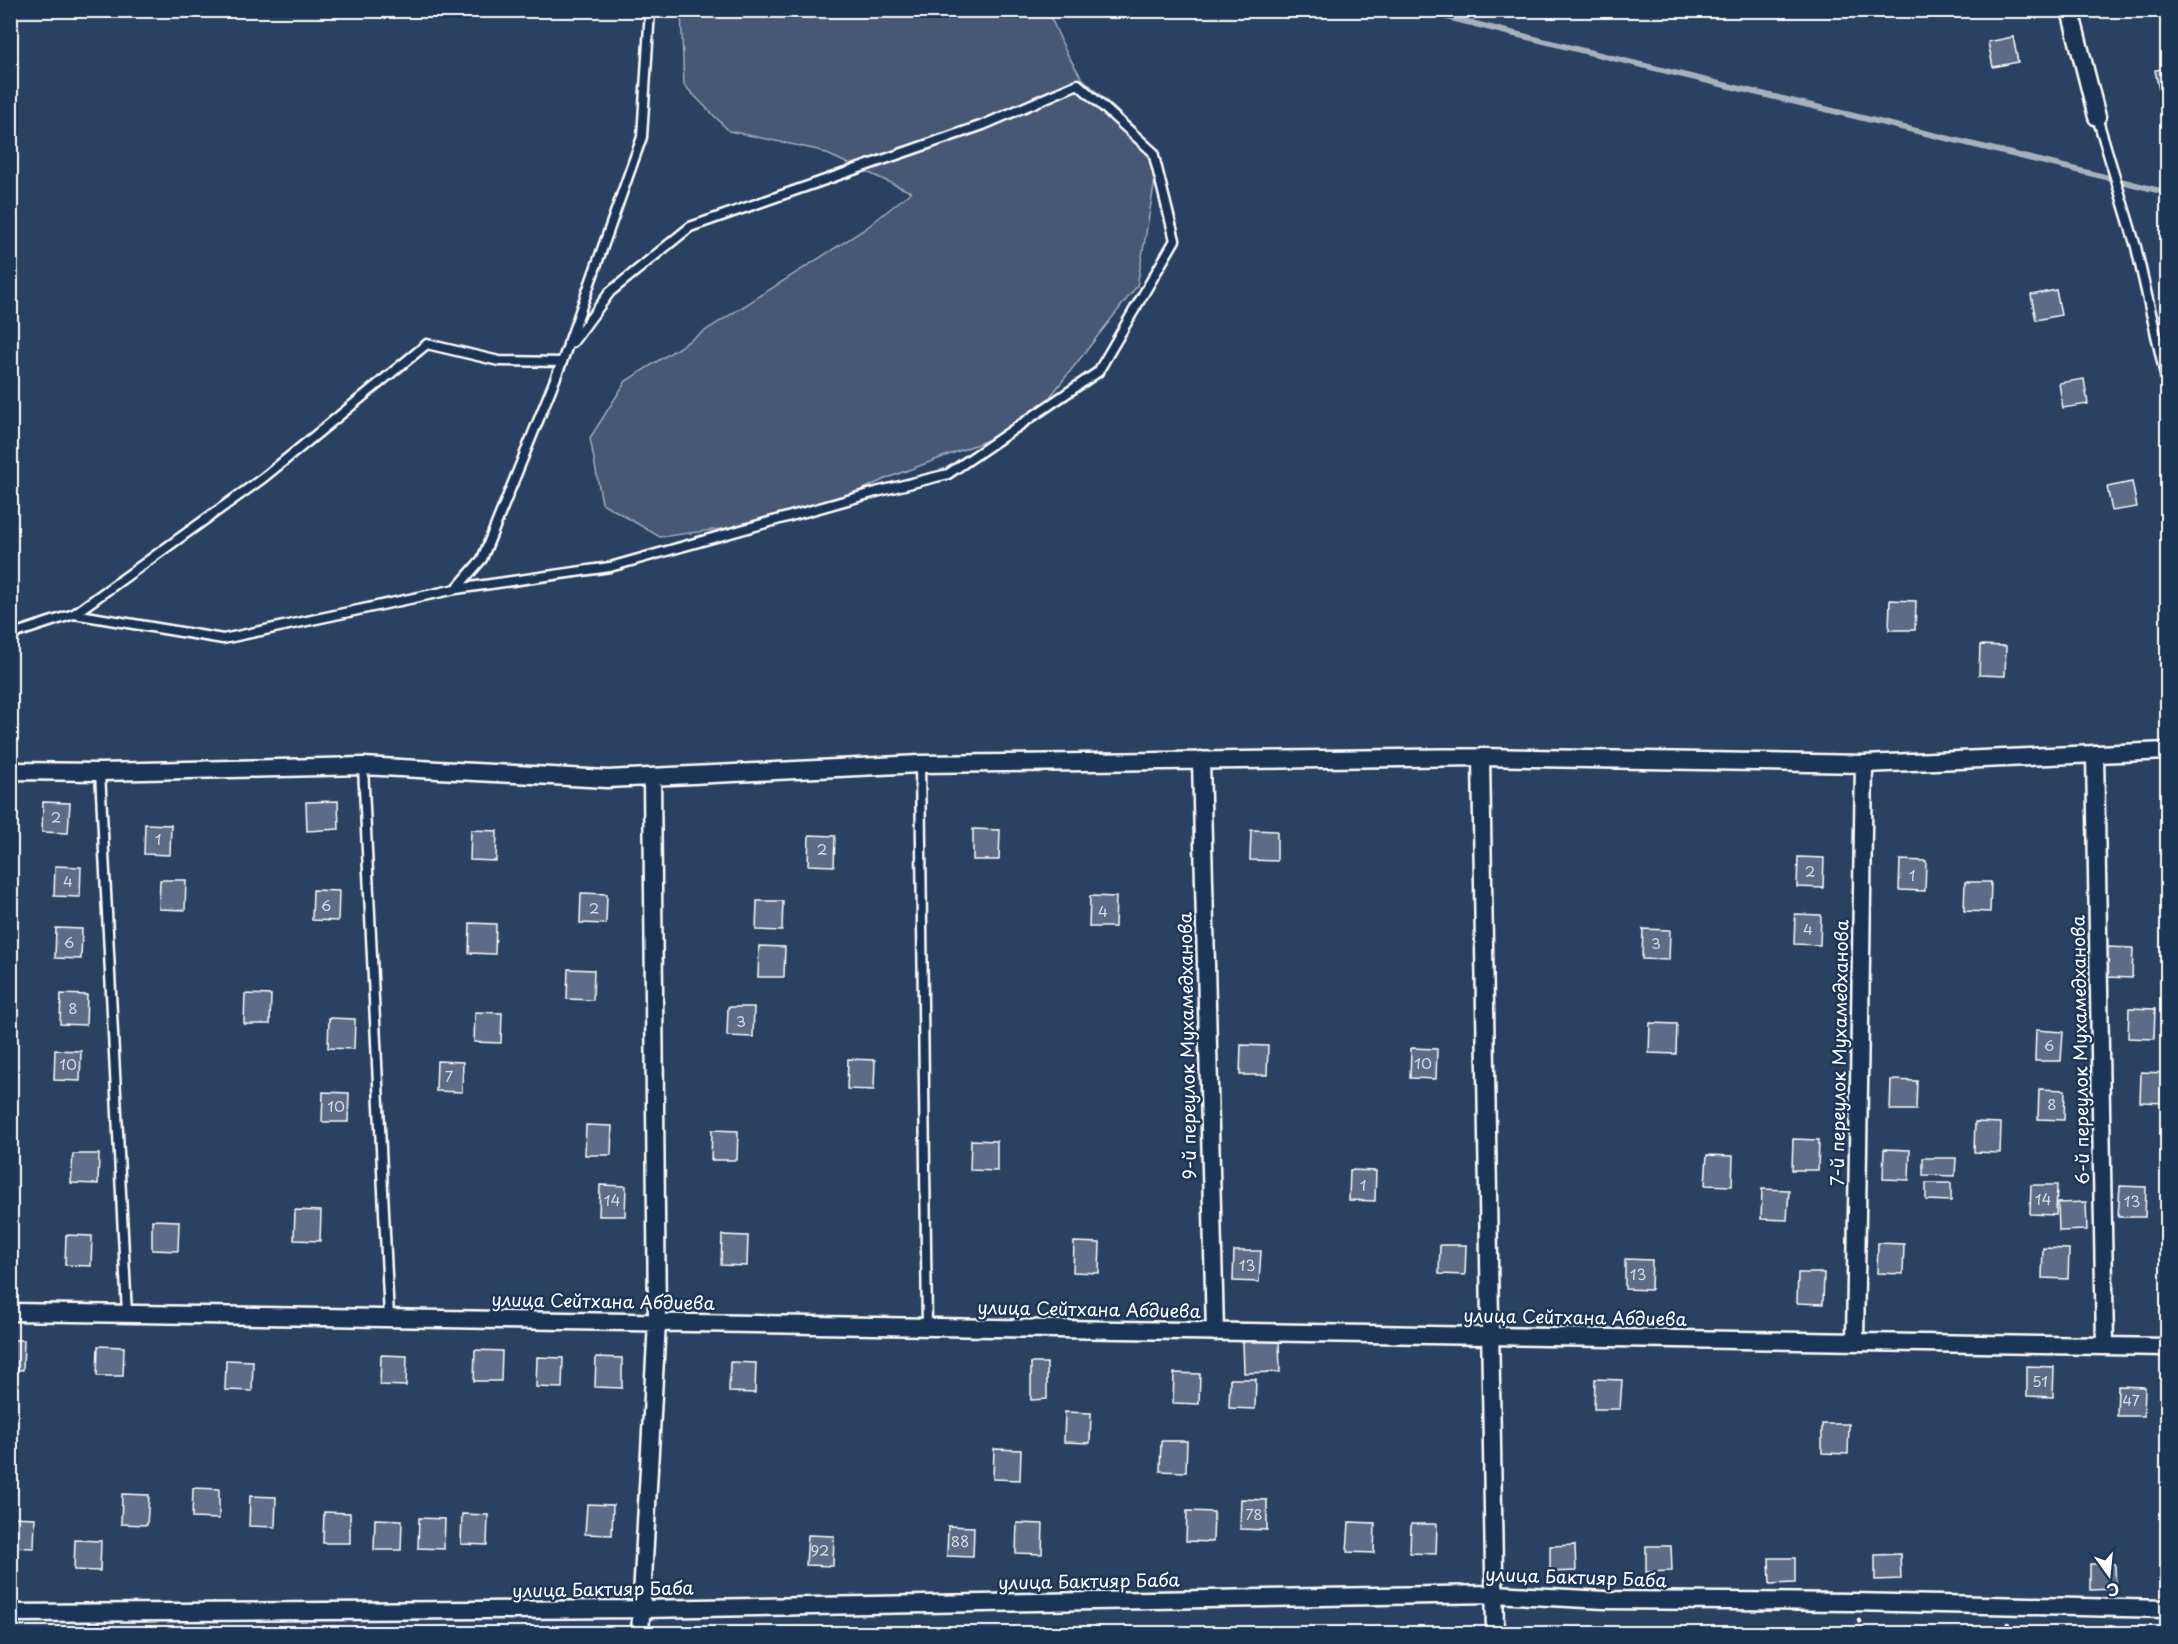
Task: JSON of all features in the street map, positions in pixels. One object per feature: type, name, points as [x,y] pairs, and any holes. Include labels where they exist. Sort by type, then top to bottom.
[{"type":"street","points":[[2070,10],[2097,117]]},
{"type":"street","points":[[10,771],[100,772],[363,766],[607,779],[920,764],[1481,757],[1864,764],[2168,751]]},
{"type":"street","name":"6-й переулок Мухамедханова","points":[[2095,754],[2105,1346]]},
{"type":"street","points":[[1481,757],[1495,1634]]},
{"type":"street","name":"9-й переулок Мухамедханова","points":[[1201,760],[1215,1332]]},
{"type":"street","name":"7-й переулок Мухамедханова","points":[[1855,1342],[1864,764]]},
{"type":"street","points":[[640,1634],[657,1322],[652,777]]},
{"type":"street","name":"улица Сейтхана Абдиева","points":[[10,1312],[2168,1347]]},
{"type":"street","name":"улица Бактияр Баба","points":[[10,1613],[642,1609],[1494,1594],[1605,1600],[1862,1602],[2168,1609]]},
{"type":"lane","points":[[456,589],[483,559],[562,362],[642,137],[650,10]]},
{"type":"lane","points":[[74,614],[223,639],[456,589],[610,567],[948,474],[1098,372],[1175,240],[1153,152],[1078,84],[983,125],[690,227],[610,292],[573,342],[568,344]]},
{"type":"lane","points":[[2097,117],[2136,247],[2168,388]]},
{"type":"lane","points":[[10,635],[74,614],[263,478],[427,344],[499,361],[562,362]]},
{"type":"lane","points":[[920,764],[927,1327]]},
{"type":"lane","points":[[363,766],[389,1318]]},
{"type":"lane","points":[[100,772],[127,1314]]},
{"type":"shaded area","points":[[681,11],[1048,11],[1066,52],[1081,77],[1160,151],[1137,286],[1028,425],[890,477],[796,519],[660,537],[602,503],[590,438],[626,381],[865,229],[911,192],[818,150],[729,131],[684,85]]},
{"type":"building","points":[[2013,37],[2018,62],[1993,67],[1988,42]]},
{"type":"building","points":[[2168,68],[2168,94],[2160,95],[2155,70]]},
{"type":"building","points":[[2056,290],[2061,315],[2036,320],[2031,295]]},
{"type":"building","points":[[2084,379],[2088,404],[2063,408],[2059,383]]},
{"type":"building","points":[[2132,482],[2137,507],[2112,511],[2107,487]]},
{"type":"building","points":[[1890,600],[1916,601],[1915,630],[1889,630]]},
{"type":"building","points":[[1980,645],[2006,646],[2005,676],[1979,675]]},
{"type":"building","points":[[338,801],[339,829],[307,831],[306,802]]},
{"type":"building","points":[[43,802],[70,803],[68,833],[42,832]]},
{"type":"building","points":[[145,824],[171,825],[170,855],[144,854]]},
{"type":"building","points":[[973,829],[1000,830],[999,860],[973,860]]},
{"type":"building","points":[[471,830],[497,831],[496,861],[470,860]]},
{"type":"building","points":[[1251,830],[1277,831],[1277,861],[1250,860]]},
{"type":"building","points":[[809,835],[835,836],[834,866],[808,865]]},
{"type":"building","points":[[1798,857],[1824,858],[1823,888],[1797,887]]},
{"type":"building","points":[[1900,860],[1926,861],[1925,891],[1899,890]]},
{"type":"building","points":[[55,866],[81,867],[80,897],[54,896]]},
{"type":"building","points":[[160,880],[186,880],[185,910],[159,909]]},
{"type":"building","points":[[1965,882],[1991,882],[1990,912],[1964,911]]},
{"type":"building","points":[[313,890],[339,891],[338,921],[312,920]]},
{"type":"building","points":[[581,893],[607,894],[606,924],[580,923]]},
{"type":"building","points":[[1090,896],[1116,897],[1115,927],[1089,927]]},
{"type":"building","points":[[757,901],[783,901],[782,931],[756,930]]},
{"type":"building","points":[[1795,914],[1821,915],[1820,945],[1794,944]]},
{"type":"building","points":[[470,923],[496,924],[495,954],[469,953]]},
{"type":"building","points":[[56,928],[82,929],[81,959],[55,958]]},
{"type":"building","points":[[1643,929],[1670,930],[1669,960],[1642,959]]},
{"type":"building","points":[[10,934],[16,934],[15,964],[10,964]]},
{"type":"building","points":[[759,946],[785,947],[784,977],[758,977]]},
{"type":"building","points":[[2107,947],[2133,948],[2132,978],[2106,977]]},
{"type":"building","points":[[568,969],[594,970],[593,1000],[567,999]]},
{"type":"building","points":[[61,994],[87,995],[86,1025],[60,1024]]},
{"type":"building","points":[[245,994],[271,995],[270,1024],[244,1024]]},
{"type":"building","points":[[728,1007],[754,1007],[753,1037],[727,1036]]},
{"type":"building","points":[[2129,1008],[2155,1009],[2154,1039],[2128,1038]]},
{"type":"building","points":[[475,1012],[502,1013],[501,1043],[474,1042]]},
{"type":"building","points":[[329,1018],[355,1019],[354,1049],[328,1048]]},
{"type":"building","points":[[1650,1023],[1677,1024],[1676,1054],[1649,1053]]},
{"type":"building","points":[[2036,1030],[2063,1032],[2061,1061],[2035,1061]]},
{"type":"building","points":[[1241,1045],[1268,1046],[1267,1075],[1240,1075]]},
{"type":"building","points":[[1411,1048],[1437,1049],[1436,1079],[1410,1078]]},
{"type":"building","points":[[55,1050],[81,1051],[80,1081],[54,1080]]},
{"type":"building","points":[[848,1059],[875,1060],[874,1090],[847,1089]]},
{"type":"building","points":[[437,1061],[463,1062],[462,1092],[436,1091]]},
{"type":"building","points":[[2141,1072],[2167,1073],[2166,1103],[2140,1102]]},
{"type":"building","points":[[1891,1080],[1917,1081],[1916,1110],[1890,1110]]},
{"type":"building","points":[[2039,1089],[2065,1090],[2064,1120],[2038,1119]]},
{"type":"building","points":[[323,1092],[349,1093],[348,1122],[322,1122]]},
{"type":"building","points":[[1975,1122],[2001,1123],[2000,1153],[1974,1152]]},
{"type":"building","points":[[586,1125],[612,1126],[611,1155],[585,1155]]},
{"type":"building","points":[[712,1130],[738,1131],[737,1160],[711,1160]]},
{"type":"building","points":[[1793,1139],[1819,1140],[1818,1170],[1792,1170]]},
{"type":"building","points":[[971,1140],[997,1141],[997,1171],[970,1170]]},
{"type":"building","points":[[1884,1149],[1910,1150],[1909,1180],[1883,1179]]},
{"type":"building","points":[[73,1154],[99,1154],[98,1184],[71,1183]]},
{"type":"building","points":[[1707,1155],[1733,1156],[1732,1186],[1705,1185]]},
{"type":"building","points":[[1923,1158],[1956,1158],[1955,1176],[1923,1175]]},
{"type":"building","points":[[1350,1170],[1376,1171],[1375,1201],[1349,1200]]},
{"type":"building","points":[[1926,1183],[1951,1183],[1951,1201],[1926,1200]]},
{"type":"building","points":[[600,1185],[626,1186],[625,1216],[599,1216]]},
{"type":"building","points":[[2031,1185],[2057,1185],[2056,1215],[2030,1214]]},
{"type":"building","points":[[2120,1186],[2146,1187],[2145,1217],[2118,1217]]},
{"type":"building","points":[[1762,1189],[1789,1190],[1787,1220],[1761,1219]]},
{"type":"building","points":[[2086,1202],[2087,1230],[2059,1231],[2058,1203]]},
{"type":"building","points":[[295,1210],[321,1211],[320,1241],[294,1240]]},
{"type":"building","points":[[152,1220],[179,1221],[178,1251],[152,1250]]},
{"type":"building","points":[[66,1235],[92,1236],[91,1266],[65,1265]]},
{"type":"building","points":[[722,1235],[748,1236],[747,1266],[721,1265]]},
{"type":"building","points":[[1074,1242],[1100,1243],[1099,1273],[1073,1272]]},
{"type":"building","points":[[1878,1243],[1904,1244],[1903,1274],[1877,1273]]},
{"type":"building","points":[[1440,1245],[1466,1245],[1465,1275],[1439,1274]]},
{"type":"building","points":[[2043,1248],[2069,1249],[2068,1279],[2042,1278]]},
{"type":"building","points":[[1234,1251],[1261,1251],[1259,1282],[1233,1281]]},
{"type":"building","points":[[1625,1259],[1652,1260],[1651,1290],[1625,1289]]},
{"type":"building","points":[[1798,1273],[1824,1273],[1823,1304],[1797,1303]]},
{"type":"building","points":[[10,1340],[24,1340],[23,1370],[10,1369]]},
{"type":"building","points":[[1279,1340],[1280,1372],[1244,1373],[1243,1341]]},
{"type":"building","points":[[98,1346],[124,1347],[123,1376],[97,1376]]},
{"type":"building","points":[[475,1350],[502,1351],[501,1381],[474,1381]]},
{"type":"building","points":[[381,1355],[407,1356],[406,1386],[380,1385]]},
{"type":"building","points":[[537,1357],[563,1358],[562,1388],[536,1387]]},
{"type":"building","points":[[596,1357],[622,1358],[622,1388],[595,1387]]},
{"type":"building","points":[[226,1360],[253,1361],[252,1391],[225,1390]]},
{"type":"building","points":[[730,1362],[756,1363],[755,1393],[729,1392]]},
{"type":"building","points":[[1031,1363],[1047,1363],[1047,1399],[1031,1400]]},
{"type":"building","points":[[2027,1366],[2054,1367],[2053,1397],[2027,1396]]},
{"type":"building","points":[[1174,1373],[1200,1374],[1199,1404],[1173,1403]]},
{"type":"building","points":[[1230,1379],[1256,1379],[1255,1409],[1229,1408]]},
{"type":"building","points":[[1595,1379],[1622,1380],[1620,1409],[1594,1409]]},
{"type":"building","points":[[2118,1386],[2145,1387],[2144,1416],[2117,1416]]},
{"type":"building","points":[[1065,1412],[1091,1413],[1090,1443],[1064,1442]]},
{"type":"building","points":[[1822,1424],[1849,1424],[1848,1454],[1822,1453]]},
{"type":"building","points":[[1161,1441],[1187,1441],[1186,1472],[1160,1471]]},
{"type":"building","points":[[994,1449],[1021,1450],[1020,1480],[993,1479]]},
{"type":"building","points":[[193,1488],[219,1489],[219,1519],[192,1518]]},
{"type":"building","points":[[122,1494],[149,1495],[147,1525],[121,1524]]},
{"type":"building","points":[[250,1496],[276,1497],[275,1527],[249,1526]]},
{"type":"building","points":[[1241,1499],[1267,1500],[1267,1530],[1240,1529]]},
{"type":"building","points":[[587,1504],[613,1505],[612,1535],[585,1534]]},
{"type":"building","points":[[1187,1511],[1214,1512],[1213,1542],[1186,1541]]},
{"type":"building","points":[[324,1512],[350,1513],[350,1543],[323,1543]]},
{"type":"building","points":[[462,1514],[488,1515],[487,1545],[461,1544]]},
{"type":"building","points":[[10,1517],[35,1518],[34,1548],[10,1547]]},
{"type":"building","points":[[419,1518],[445,1519],[444,1549],[418,1548]]},
{"type":"building","points":[[375,1519],[402,1520],[401,1550],[374,1550]]},
{"type":"building","points":[[1349,1522],[1375,1523],[1374,1553],[1347,1552]]},
{"type":"building","points":[[1017,1523],[1043,1524],[1042,1554],[1016,1553]]},
{"type":"building","points":[[1411,1524],[1437,1524],[1436,1554],[1410,1553]]},
{"type":"building","points":[[948,1526],[974,1527],[973,1557],[947,1556]]},
{"type":"building","points":[[808,1535],[834,1536],[833,1566],[806,1565]]},
{"type":"building","points":[[75,1540],[101,1541],[100,1571],[74,1570]]},
{"type":"building","points":[[1575,1545],[1576,1571],[1550,1572],[1550,1546]]},
{"type":"building","points":[[1646,1546],[1671,1546],[1672,1571],[1646,1572]]},
{"type":"building","points":[[1900,1554],[1901,1579],[1875,1580],[1875,1555]]},
{"type":"building","points":[[1769,1558],[1795,1558],[1795,1583],[1770,1584]]},
{"type":"building","points":[[2090,1564],[2115,1564],[2116,1589],[2090,1590]]},
{"type":"building","points":[[802,1630],[828,1631],[828,1634],[802,1634]]},
{"type":"building","points":[[885,1631],[911,1632],[911,1634],[885,1634]]},
{"type":"building","points":[[973,1631],[999,1631],[999,1634],[973,1634]]},
{"type":"waterway","points":[[1420,10],[2168,193]]}]
